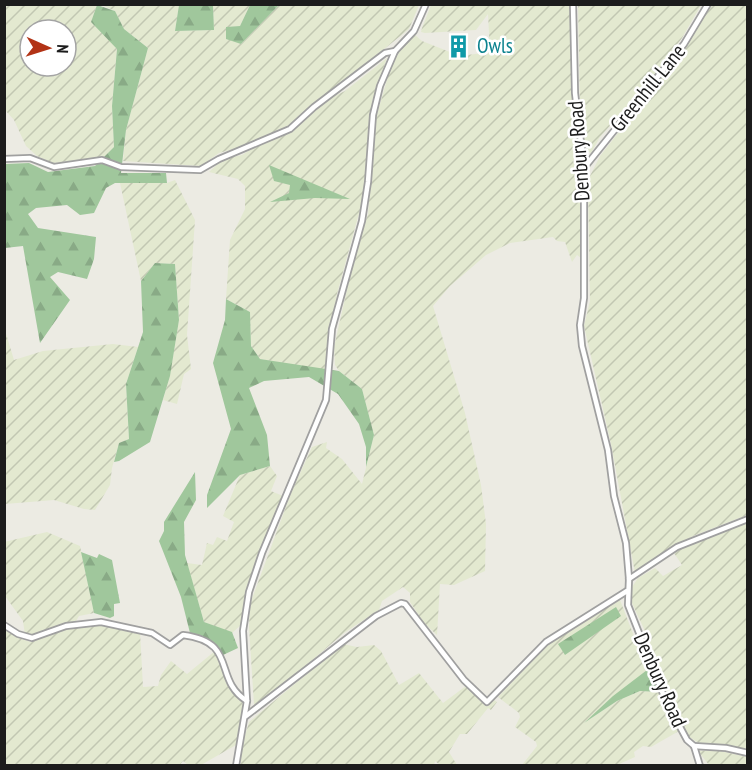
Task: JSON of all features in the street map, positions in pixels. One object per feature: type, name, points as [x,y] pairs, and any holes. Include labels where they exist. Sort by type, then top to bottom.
[{"type":"street","points":[[236,765],[246,716],[243,631],[249,592],[263,550],[326,400],[332,329],[365,203],[373,115],[380,86],[395,51],[414,31],[426,4]]},
{"type":"street","name":"Denbury Road","points":[[573,4],[575,93],[584,168],[584,298],[580,325],[582,346],[608,450],[614,496],[626,543],[629,579],[628,605],[665,699],[687,740],[694,746],[695,756],[700,765]]},
{"type":"street","name":"Greenhill Lane","points":[[584,168],[684,44],[708,4]]},
{"type":"street","points":[[4,159],[30,158],[54,167],[102,160],[121,167],[200,170],[219,159],[290,129],[314,107],[385,53],[395,51]]},
{"type":"street","points":[[629,579],[677,547],[747,519]]},
{"type":"street","points":[[246,716],[376,616],[401,603],[405,604],[464,680],[488,702],[546,642],[627,591]]},
{"type":"street","points":[[4,625],[18,634],[32,638],[66,626],[101,622],[152,633],[170,645],[183,635],[209,641],[218,651],[236,691],[247,701]]},
{"type":"street","points":[[694,746],[726,748],[747,753]]},
{"type":"green space","points":[[5,5],[97,5],[91,22],[117,48],[112,106],[114,147],[104,157],[53,163],[37,156],[26,146],[14,120],[5,110]]},
{"type":"green space","points":[[97,5],[115,11],[124,29],[148,48],[126,130],[121,173],[166,173],[167,183],[115,183],[106,188],[94,213],[80,215],[67,205],[36,208],[28,214],[38,228],[96,237],[94,259],[87,279],[58,272],[50,277],[70,300],[40,343],[23,246],[5,248],[5,164],[29,163],[48,172],[95,166],[114,147],[112,106],[117,49],[91,22]]},
{"type":"green space","points":[[102,5],[179,5],[175,31],[214,30],[213,5],[250,5],[240,26],[226,28],[241,44],[279,5],[419,5],[409,29],[289,126],[244,146],[219,153],[201,166],[123,161],[126,130],[148,48],[124,29],[115,11]]},
{"type":"green space","points":[[179,5],[213,5],[214,30],[175,31]]},
{"type":"green space","points":[[250,5],[279,5],[241,44],[226,39],[226,27],[240,26]]},
{"type":"green space","points":[[431,5],[571,5],[583,169],[581,258],[577,255],[572,262],[565,242],[557,241],[553,237],[510,243],[486,255],[450,286],[433,306],[465,413],[481,485],[486,524],[485,571],[454,585],[440,584],[437,635],[424,623],[410,602],[410,593],[403,587],[382,601],[379,610],[344,633],[289,680],[254,705],[249,627],[250,604],[291,493],[312,447],[327,442],[326,448],[342,459],[362,484],[374,435],[362,389],[339,371],[335,365],[334,347],[356,250],[368,214],[376,118],[390,69],[402,47],[415,35],[422,41],[460,56],[490,52],[488,14],[476,30],[421,32]]},
{"type":"green space","points":[[578,5],[701,5],[682,38],[650,81],[600,137],[591,153],[586,150],[580,106]]},
{"type":"green space","points":[[712,5],[747,5],[747,515],[693,536],[635,573],[611,444],[584,326],[590,301],[588,180],[600,156],[676,59]]},
{"type":"green space","points":[[387,58],[372,101],[364,195],[337,294],[325,370],[260,359],[251,346],[250,312],[226,299],[230,240],[245,209],[245,186],[238,179],[209,172],[223,159],[242,155],[264,141],[286,134],[324,101],[345,91]]},
{"type":"green space","points":[[269,165],[350,199],[315,198],[270,202],[289,193],[290,185],[274,181]]},
{"type":"green space","points":[[175,180],[195,220],[187,335],[191,369],[184,374],[177,404],[163,400],[170,375],[179,320],[175,264],[155,263],[141,281],[120,183],[167,183]]},
{"type":"green space","points":[[155,263],[175,264],[179,320],[170,376],[150,442],[114,462],[119,443],[129,439],[126,384],[143,332],[141,281]]},
{"type":"green space","points":[[226,299],[250,312],[251,346],[260,359],[339,371],[362,389],[374,435],[366,467],[366,447],[359,424],[338,394],[309,377],[264,381],[249,388],[267,435],[270,466],[240,475],[207,508],[207,495],[231,429],[213,363],[225,320]]},
{"type":"green space","points":[[4,327],[14,360],[43,351],[113,344],[138,347],[126,384],[129,439],[119,443],[110,485],[95,510],[54,500],[5,504]]},
{"type":"green space","points":[[270,466],[277,476],[271,491],[283,496],[251,578],[241,625],[232,633],[204,622],[187,563],[202,565],[207,543],[213,545],[217,537],[227,541],[234,522],[223,516],[240,475]]},
{"type":"green space","points":[[195,472],[196,500],[184,522],[185,555],[204,622],[232,632],[238,648],[223,655],[211,641],[190,633],[181,597],[159,541],[164,531],[164,522]]},
{"type":"green space","points":[[747,523],[747,750],[732,746],[700,744],[688,736],[654,663],[650,642],[631,601],[632,587],[638,578],[655,568],[663,576],[682,565],[674,553],[690,544]]},
{"type":"green space","points":[[47,532],[80,546],[94,613],[79,616],[76,621],[34,635],[25,635],[23,621],[5,596],[4,542]]},
{"type":"green space","points":[[81,552],[97,558],[99,554],[112,560],[120,603],[114,604],[114,616],[110,618],[94,613]]},
{"type":"green space","points":[[620,600],[647,670],[584,723],[617,701],[640,691],[659,692],[679,731],[651,747],[643,746],[634,752],[635,757],[617,765],[522,765],[537,746],[536,742],[515,727],[520,717],[519,713],[498,697],[550,642]]},
{"type":"green space","points":[[616,607],[621,616],[565,655],[558,644]]},
{"type":"green space","points":[[94,624],[140,632],[143,687],[158,686],[161,675],[171,661],[187,674],[215,651],[245,708],[236,745],[201,765],[188,765],[183,761],[179,766],[5,765],[4,627],[21,639],[31,642],[66,628]]},
{"type":"green space","points":[[343,644],[357,647],[374,645],[381,651],[399,685],[419,673],[443,703],[466,686],[484,704],[494,700],[497,702],[491,710],[488,708],[467,734],[460,734],[449,752],[457,765],[440,765],[435,761],[434,766],[241,766],[241,749],[249,722]]},
{"type":"green space","points":[[647,670],[659,692],[640,691],[617,701],[584,723],[613,696]]},
{"type":"green space","points":[[716,750],[747,757],[747,765],[709,765],[698,751]]},
{"type":"place","name":"Owls","points":[[459,46]]}]
